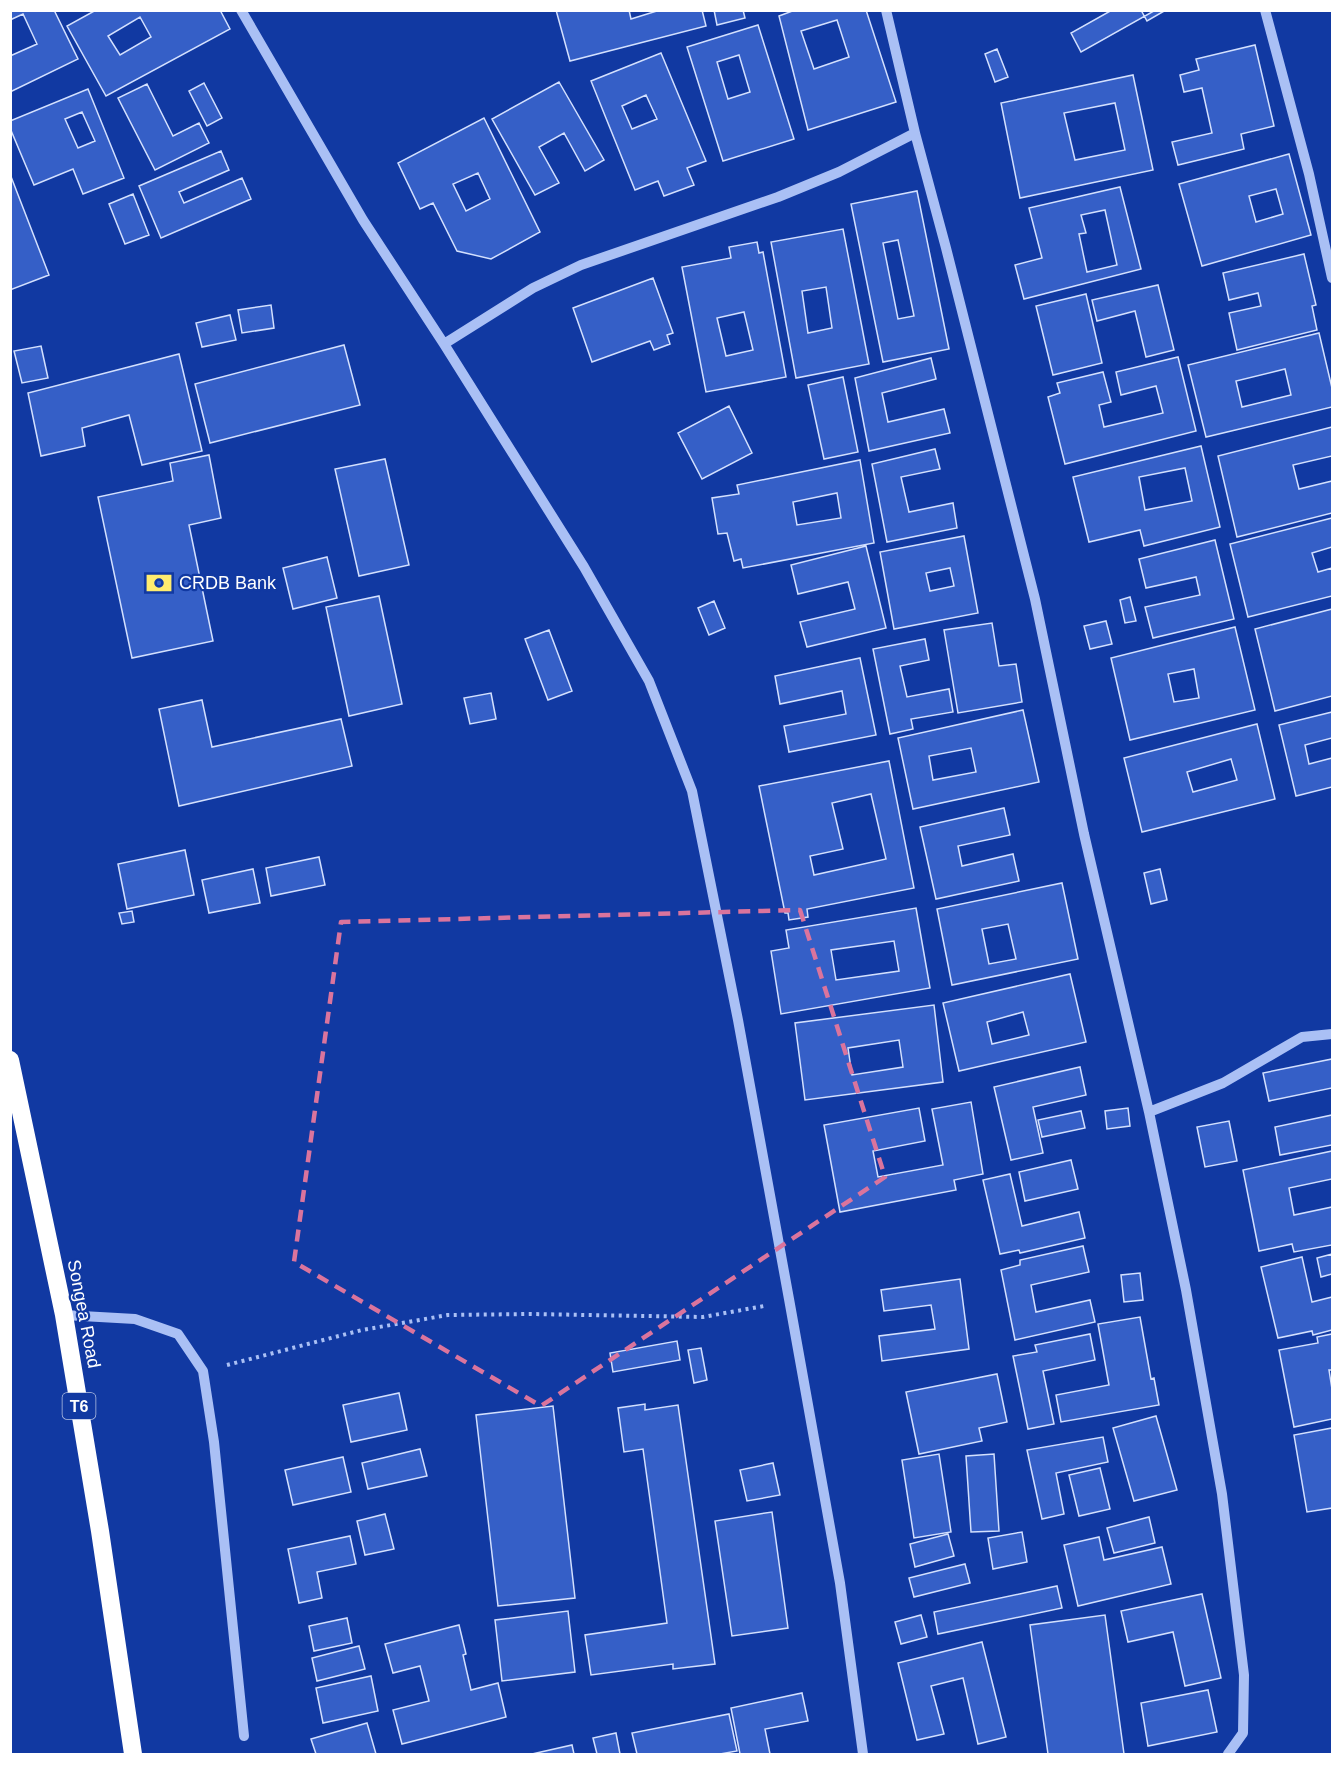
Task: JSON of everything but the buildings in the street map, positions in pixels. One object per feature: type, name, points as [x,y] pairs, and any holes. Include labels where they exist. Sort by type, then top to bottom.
[{"type":"highway","name":"Songea Road","points":[[11,1062],[64,1315],[100,1531],[133,1755]]},
{"type":"street","points":[[241,10],[363,220],[584,567],[649,681],[692,791],[738,1020],[840,1583],[863,1755]]},
{"type":"street","points":[[886,10],[915,133],[1035,599],[1084,834],[1149,1112],[1186,1290],[1222,1494],[1244,1675],[1243,1732],[1228,1755]]},
{"type":"street","points":[[1265,10],[1309,174],[1332,278]]},
{"type":"street","points":[[444,344],[533,288],[580,265],[778,197],[839,172],[915,133]]},
{"type":"street","points":[[1149,1112],[1223,1083],[1302,1037],[1332,1034]]},
{"type":"street","points":[[64,1315],[135,1319],[178,1334],[203,1371],[214,1442],[244,1736]]},
{"type":"path","points":[[203,1371],[362,1330],[448,1315],[703,1317],[789,1299]]},
{"type":"highlighted area","points":[[800,910],[885,1177],[541,1406],[294,1262],[341,922]]},
{"type":"place","name":"CRDB Bank","points":[[159,583]]}]
